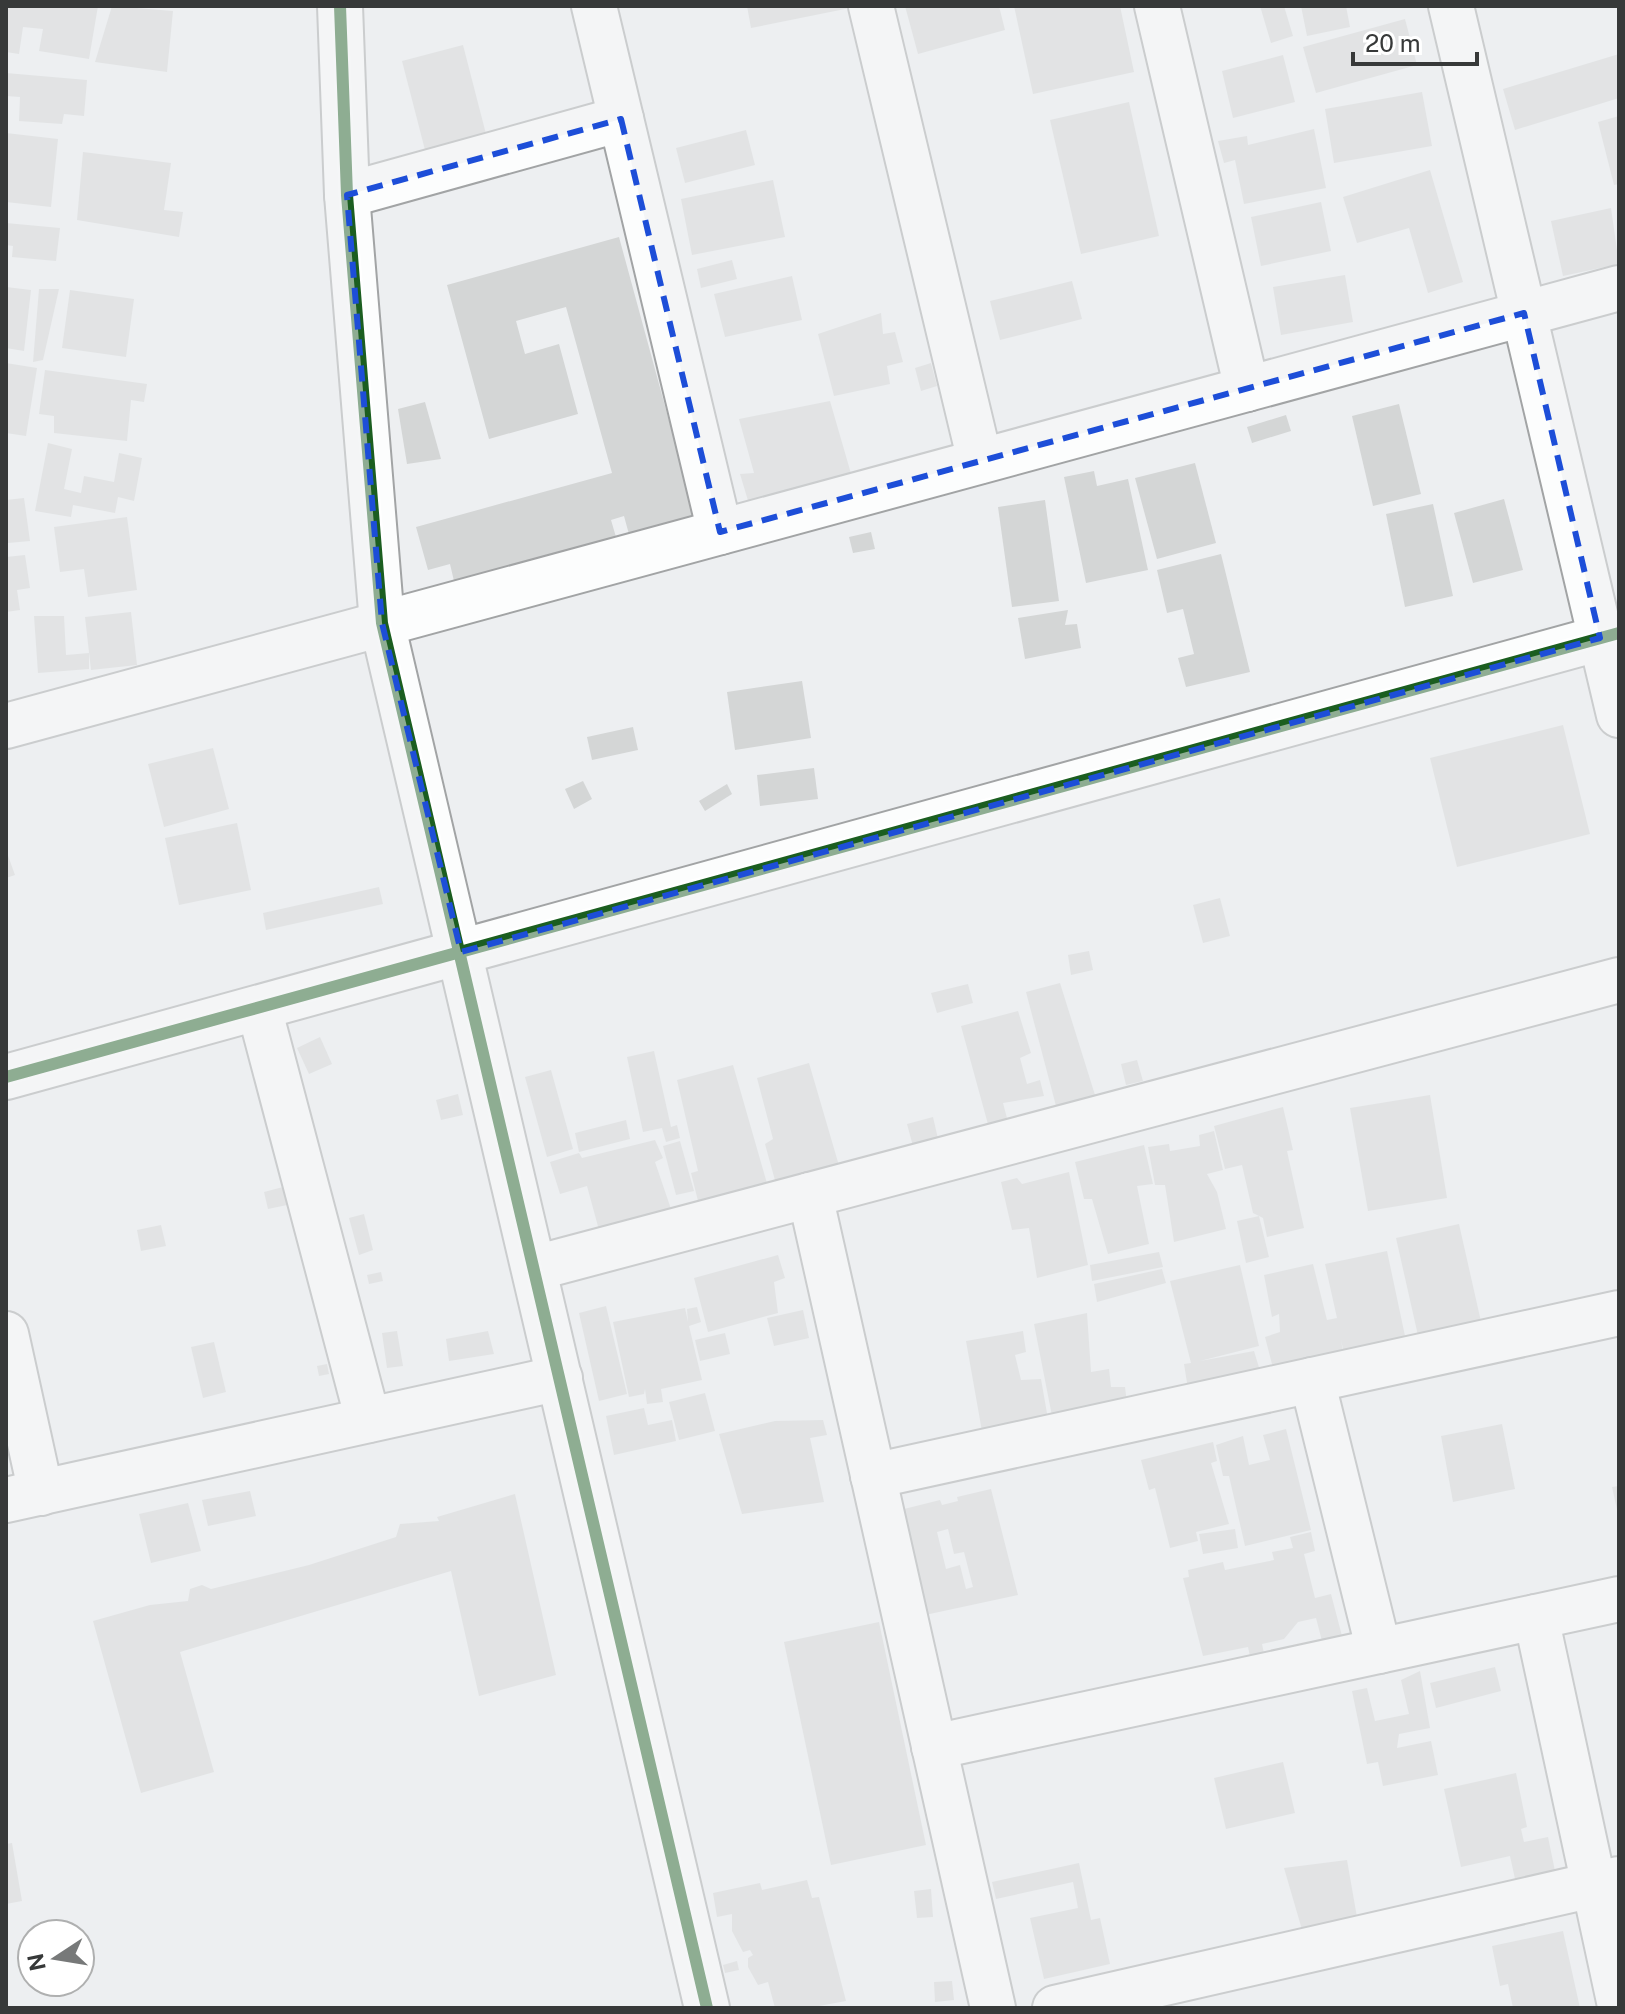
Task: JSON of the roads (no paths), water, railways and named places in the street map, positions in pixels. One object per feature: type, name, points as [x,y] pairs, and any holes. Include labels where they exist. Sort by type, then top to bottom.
[{"type":"street","points":[[340,6],[347,195],[382,623],[707,2008]]},
{"type":"street","points":[[594,6],[720,532]]},
{"type":"street","points":[[871,6],[980,461]]},
{"type":"street","points":[[1157,6],[1247,389]]},
{"type":"street","points":[[1451,6],[1524,313],[1610,636],[1619,715]]},
{"type":"street","points":[[347,195],[621,119]]},
{"type":"street","points":[[6,726],[1619,288]]},
{"type":"street","points":[[6,1077],[1610,636]]},
{"type":"street","points":[[535,1268],[1619,980]]},
{"type":"street","points":[[259,1008],[368,1420]]},
{"type":"street","points":[[810,1195],[993,2008]]},
{"type":"street","points":[[873,1476],[1619,1313]]},
{"type":"street","points":[[6,1334],[24,1496],[560,1378]]},
{"type":"street","points":[[1312,1380],[1379,1651]]},
{"type":"street","points":[[934,1747],[1619,1599]]},
{"type":"street","points":[[1536,1617],[1606,1882],[1619,2001]]},
{"type":"street","points":[[1055,2008],[1606,1882]]}]
